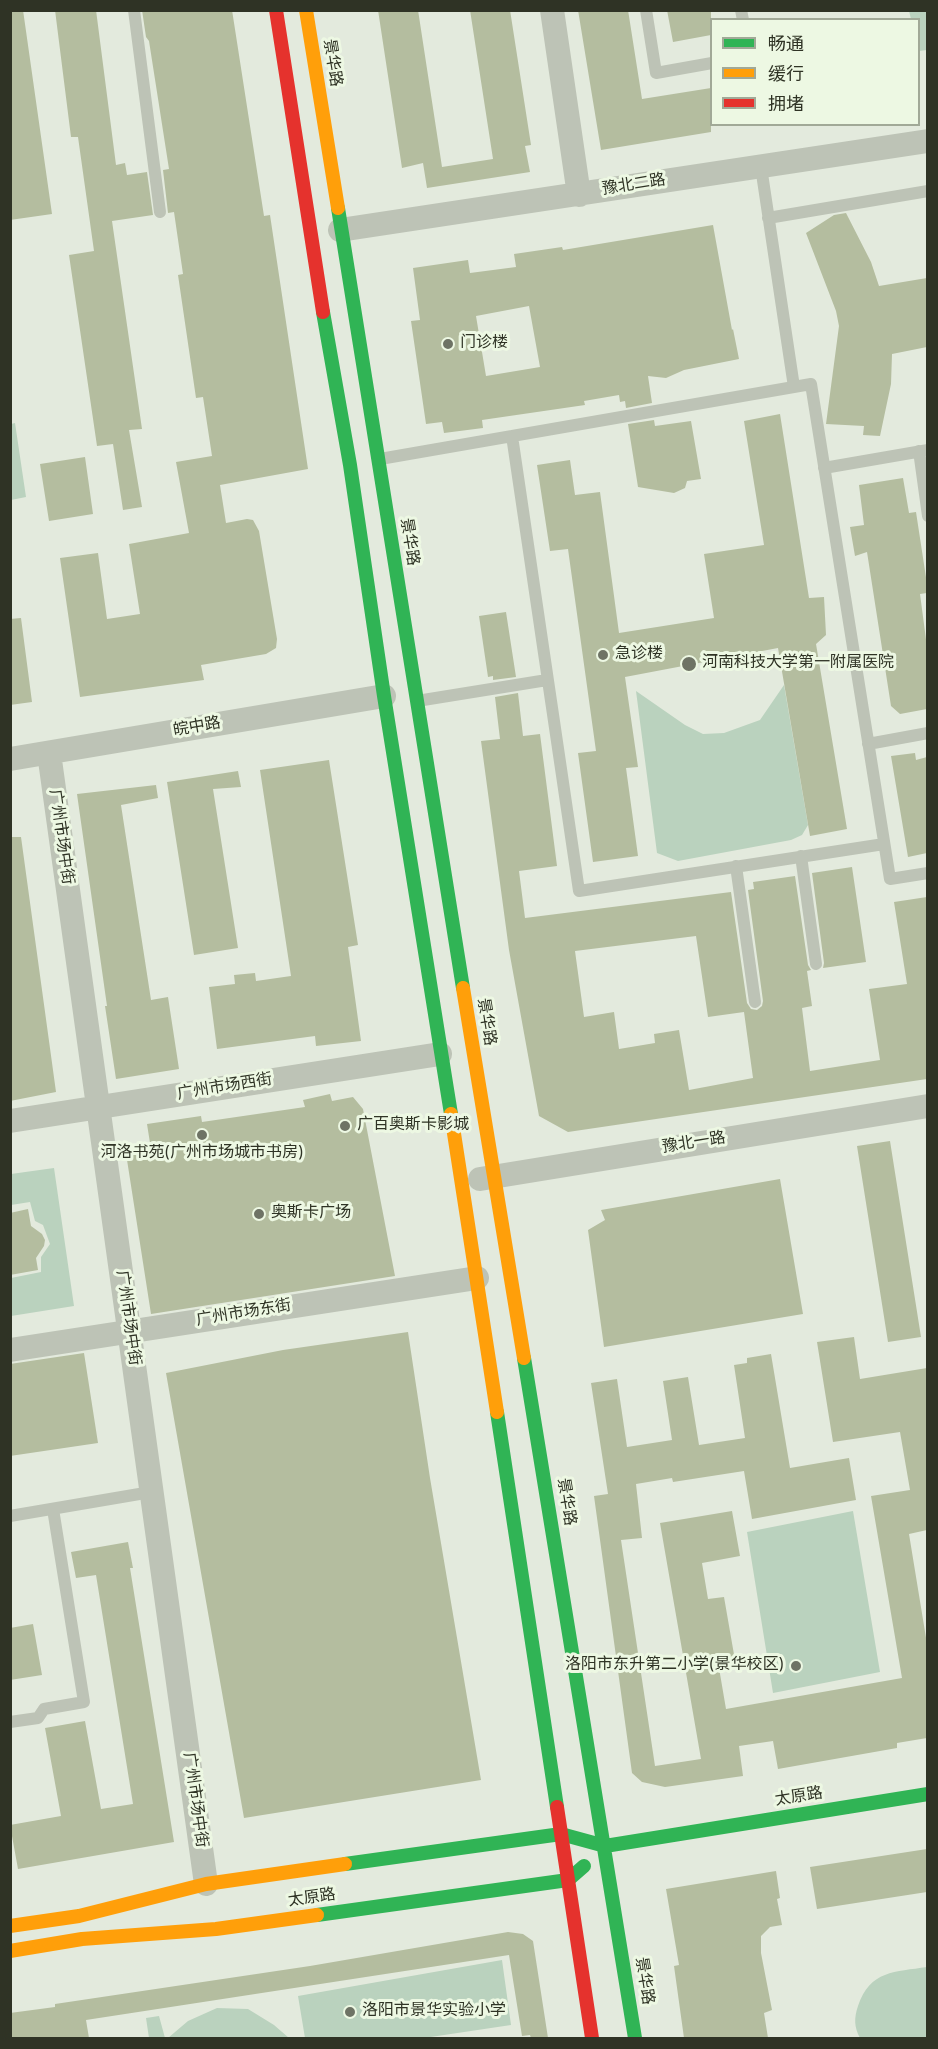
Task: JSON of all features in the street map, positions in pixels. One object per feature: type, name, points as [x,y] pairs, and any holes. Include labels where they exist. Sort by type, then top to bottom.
[{"type":"main road","points":[[276,10],[310,237],[350,465],[460,1183],[477,1278],[592,2038]]},
{"type":"main road","name":"景华路","points":[[306,10],[416,701],[635,2038]]},
{"type":"main road","name":"太原路","points":[[10,1926],[79,1916],[206,1884],[561,1834],[605,1846],[927,1794]]},
{"type":"main road","points":[[568,1880],[605,1846]]},
{"type":"main road","name":"太原路","points":[[10,1951],[81,1940],[216,1929],[568,1880]]},
{"type":"main road","points":[[118,1891],[206,1884]]},
{"type":"main road","points":[[135,1949],[216,1929]]},
{"type":"street","points":[[552,10],[579,195]]},
{"type":"street","name":"豫北二路","points":[[340,230],[927,141]]},
{"type":"street","name":"皖中路","points":[[10,759],[384,696]]},
{"type":"street","name":"广州市场中街","points":[[49,753],[206,1884]]},
{"type":"street","name":"广州市场西街","points":[[10,1121],[440,1054]]},
{"type":"street","name":"豫北一路","points":[[460,1183],[927,1106]]},
{"type":"street","name":"广州市场东街","points":[[10,1350],[477,1278]]},
{"type":"lane","points":[[135,10],[160,212]]},
{"type":"lane","points":[[646,10],[656,73],[710,63]]},
{"type":"lane","points":[[761,167],[794,387]]},
{"type":"lane","points":[[768,218],[927,191]]},
{"type":"lane","points":[[379,459],[811,384],[890,879],[927,873]]},
{"type":"lane","points":[[512,436],[579,891],[884,844]]},
{"type":"lane","points":[[824,468],[923,451],[927,516]]},
{"type":"lane","points":[[416,701],[547,680]]},
{"type":"lane","points":[[868,744],[927,733]]},
{"type":"lane","points":[[801,856],[816,964]]},
{"type":"lane","points":[[736,866],[755,1002]]},
{"type":"lane","points":[[10,1516],[151,1492]]},
{"type":"lane","points":[[10,1722],[38,1718],[44,1709],[84,1702],[53,1509]]},
{"type":"green space","points":[[909,11],[927,11],[927,50],[920,51],[920,18],[911,18]]},
{"type":"green space","points":[[15,423],[26,497],[11,500],[11,424]]},
{"type":"green space","points":[[784,685],[808,825],[802,835],[791,840],[678,861],[657,853],[636,691],[685,725],[703,734],[724,733],[760,720]]},
{"type":"green space","points":[[54,1168],[74,1306],[11,1316],[11,1278],[41,1272],[41,1257],[50,1244],[43,1225],[35,1221],[30,1202],[11,1205],[11,1174]]},
{"type":"green space","points":[[853,1511],[880,1672],[773,1693],[747,1532]]},
{"type":"green space","name":"洛阳市景华实验小学","points":[[502,1960],[511,2025],[424,2038],[305,2038],[298,1996]]},
{"type":"green space","points":[[927,1967],[927,2038],[860,2038],[855,2022],[856,2015],[863,1994],[869,1985],[894,1972]]},
{"type":"green space","points":[[217,2008],[248,2009],[274,2025],[289,2038],[168,2038],[188,2021]]},
{"type":"green space","points":[[159,2016],[165,2038],[149,2038],[146,2018]]},
{"type":"building","points":[[10,10],[23,10],[52,214],[10,220]]},
{"type":"building","points":[[55,10],[96,10],[116,165],[125,163],[127,175],[147,172],[153,215],[112,221],[142,429],[129,430],[142,507],[123,510],[113,444],[97,446],[69,255],[94,251],[78,137],[71,137]]},
{"type":"building","points":[[142,10],[232,10],[264,216],[270,215],[308,469],[220,485],[226,523],[253,520],[259,531],[277,639],[276,648],[266,654],[201,665],[204,680],[80,697],[60,558],[98,553],[107,619],[140,614],[129,544],[189,533],[176,462],[212,456],[203,397],[196,398],[178,275],[183,274],[174,212],[168,213],[163,170],[169,169]]},
{"type":"building","points":[[378,10],[418,10],[442,167],[493,159],[470,10],[510,10],[531,145],[525,146],[530,172],[427,188],[423,163],[402,168]]},
{"type":"building","points":[[578,10],[628,10],[642,99],[710,88],[711,132],[601,150]]},
{"type":"building","points":[[667,10],[711,10],[710,35],[673,42]]},
{"type":"building","points":[[846,213],[871,262],[879,286],[927,278],[927,347],[892,354],[891,384],[880,436],[863,435],[864,426],[826,424],[839,326],[836,311],[806,233],[834,215]]},
{"type":"building","points":[[713,225],[739,359],[684,370],[666,378],[648,376],[652,403],[626,408],[625,401],[620,402],[619,395],[584,401],[585,405],[482,420],[483,428],[444,433],[442,422],[426,424],[411,321],[420,320],[413,268],[468,260],[470,273],[516,267],[514,254],[562,247],[563,250]],"holes":[[[529,306],[540,367],[486,376],[476,316]]]},
{"type":"building","points":[[780,414],[809,598],[824,597],[826,635],[816,644],[847,829],[810,836],[778,648],[625,677],[638,767],[626,768],[638,856],[593,862],[578,753],[596,751],[568,549],[550,551],[537,465],[570,460],[575,495],[600,492],[619,633],[714,618],[704,554],[764,545],[744,421]]},
{"type":"building","points":[[654,420],[655,426],[691,421],[701,479],[687,481],[685,488],[674,493],[638,487],[628,424]]},
{"type":"building","points":[[85,457],[93,514],[49,521],[40,464]]},
{"type":"building","points":[[903,478],[909,513],[916,512],[927,584],[927,593],[920,594],[927,647],[927,709],[900,714],[891,706],[867,552],[855,556],[850,527],[864,525],[859,485]]},
{"type":"building","points":[[506,612],[516,677],[493,680],[493,676],[488,677],[479,616]]},
{"type":"building","points":[[21,618],[32,702],[10,705],[10,619]]},
{"type":"building","points":[[518,693],[523,736],[540,734],[557,866],[519,871],[525,918],[731,892],[747,1003],[751,1009],[757,1010],[762,1006],[763,1001],[748,890],[754,889],[753,882],[795,876],[808,965],[811,970],[807,971],[812,1006],[802,1008],[810,1071],[880,1060],[869,989],[907,984],[894,902],[927,897],[927,1079],[568,1132],[539,1116],[509,950],[481,741],[500,739],[495,697]],"holes":[[[696,936],[708,1017],[744,1012],[753,1078],[689,1090],[679,1030],[654,1034],[655,1043],[619,1049],[614,1012],[584,1017],[575,951]]]},
{"type":"building","points":[[915,753],[916,760],[927,757],[927,853],[908,857],[891,756]]},
{"type":"building","points":[[329,760],[358,945],[348,947],[361,1041],[316,1046],[315,1036],[217,1049],[209,987],[235,984],[234,975],[255,973],[256,981],[291,976],[260,770]]},
{"type":"building","points":[[238,771],[241,787],[213,789],[238,948],[194,955],[167,782]]},
{"type":"building","points":[[156,785],[158,798],[121,805],[151,1000],[168,997],[179,1069],[116,1079],[77,794]]},
{"type":"building","points":[[10,837],[21,837],[56,1092],[10,1101]]},
{"type":"building","points":[[852,867],[866,962],[823,968],[812,873]]},
{"type":"building","name":"奥斯卡广场","points":[[330,1094],[332,1101],[353,1097],[363,1109],[395,1276],[151,1314],[125,1147],[150,1143],[147,1124],[201,1116],[202,1122],[305,1107],[303,1100]]},
{"type":"building","points":[[890,1141],[921,1337],[888,1342],[857,1146]]},
{"type":"building","points":[[780,1179],[803,1314],[604,1347],[588,1230],[605,1220],[601,1210]]},
{"type":"building","points":[[28,1209],[31,1226],[42,1234],[45,1240],[36,1258],[38,1270],[10,1275],[10,1213]]},
{"type":"building","points":[[408,1332],[481,1780],[244,1818],[166,1373],[283,1350]]},
{"type":"building","points":[[854,1337],[860,1379],[927,1368],[927,1530],[909,1534],[927,1644],[927,1738],[897,1743],[897,1748],[778,1769],[773,1741],[739,1746],[743,1776],[665,1787],[642,1782],[632,1773],[594,1496],[608,1494],[591,1383],[617,1379],[627,1447],[672,1440],[663,1381],[688,1377],[699,1445],[745,1438],[734,1365],[747,1363],[747,1358],[771,1354],[790,1468],[849,1458],[856,1500],[752,1519],[744,1471],[673,1482],[672,1478],[636,1484],[642,1538],[621,1540],[655,1766],[701,1759],[660,1523],[732,1511],[740,1556],[702,1563],[708,1599],[724,1597],[736,1666],[719,1668],[726,1709],[902,1678],[871,1496],[910,1490],[900,1432],[833,1442],[817,1342]]},
{"type":"building","points":[[84,1353],[98,1443],[10,1456],[10,1364]]},
{"type":"building","points":[[128,1542],[133,1568],[130,1568],[174,1842],[18,1869],[10,1825],[61,1816],[45,1728],[85,1721],[101,1809],[133,1804],[96,1575],[76,1578],[71,1552]]},
{"type":"building","points":[[33,1624],[42,1675],[10,1680],[10,1628]]},
{"type":"building","points":[[927,1849],[927,1892],[817,1909],[810,1867]]},
{"type":"building","points":[[776,1871],[780,1898],[777,1899],[782,1925],[770,1927],[761,1936],[761,1953],[772,2010],[764,2013],[768,2038],[684,2038],[674,1966],[679,1965],[666,1889]]},
{"type":"building","points":[[508,1932],[523,1934],[533,1941],[548,2038],[522,2036],[509,1955],[86,2020],[89,2038],[10,2038],[10,2013]]},
{"type":"traffic: fast","points":[[338,208],[463,988]]},
{"type":"traffic: fast","points":[[323,312],[350,465],[384,696],[451,1114]]},
{"type":"traffic: fast","points":[[524,1358],[635,2038]]},
{"type":"traffic: fast","points":[[497,1412],[557,1807]]},
{"type":"traffic: fast","points":[[345,1864],[561,1834],[605,1846],[928,1794]]},
{"type":"traffic: fast","points":[[317,1915],[568,1880],[584,1866]]},
{"type":"traffic: slow","points":[[306,10],[338,208]]},
{"type":"traffic: slow","points":[[463,988],[524,1358]]},
{"type":"traffic: slow","points":[[451,1114],[497,1412]]},
{"type":"traffic: slow","points":[[10,1926],[79,1916],[206,1884],[345,1864]]},
{"type":"traffic: slow","points":[[10,1951],[82,1939],[216,1929],[317,1915]]},
{"type":"traffic: jam","points":[[276,10],[323,312]]},
{"type":"traffic: jam","points":[[557,1807],[592,2038]]},
{"type":"place","name":"门诊楼","points":[[448,344]]},
{"type":"place","name":"急诊楼","points":[[603,655]]},
{"type":"place","name":"河南科技大学第一附属医院","points":[[689,664]]},
{"type":"place","name":"广百奥斯卡影城","points":[[345,1126]]},
{"type":"place","name":"河洛书苑(广州市场城市书房)","points":[[202,1135]]},
{"type":"place","name":"奥斯卡广场","points":[[259,1214]]},
{"type":"place","name":"洛阳市东升第二小学(景华校区)","points":[[796,1666]]},
{"type":"place","name":"洛阳市景华实验小学","points":[[350,2012]]}]
